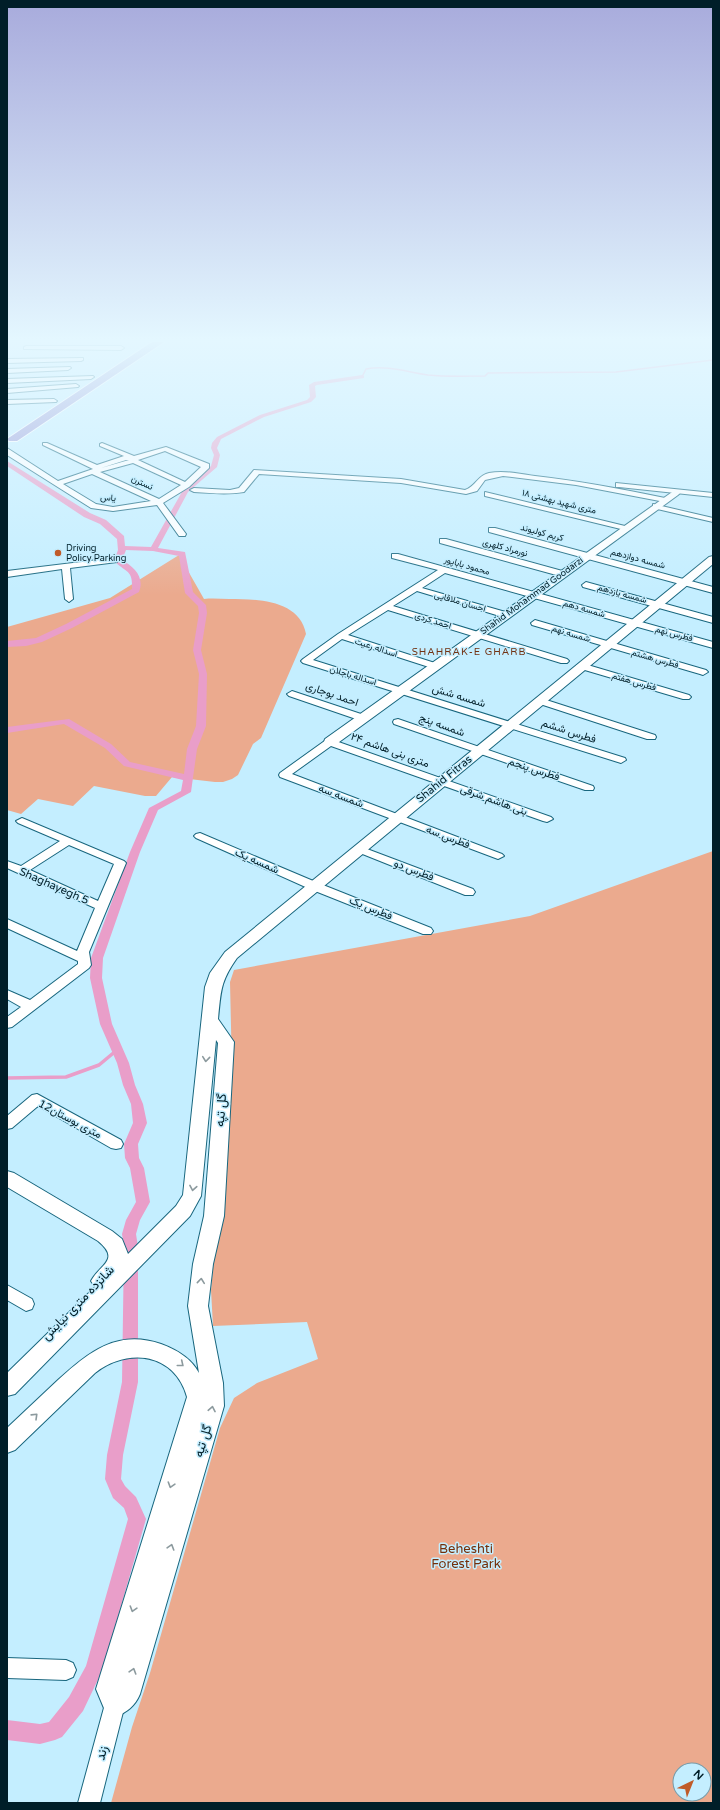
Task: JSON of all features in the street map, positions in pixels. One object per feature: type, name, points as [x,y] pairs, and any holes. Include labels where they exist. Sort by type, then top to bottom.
[{"type":"highway","points":[[8,444],[27,426]]},
{"type":"highway","points":[[8,444],[34,426]]},
{"type":"street","name":"یاس","points":[[8,444],[58,483],[97,508],[113,509],[160,502],[186,485],[206,466],[166,449],[134,460]]},
{"type":"street","name":"نسترن","points":[[45,444],[160,502]]},
{"type":"street","points":[[102,445],[186,485]]},
{"type":"street","points":[[58,483],[96,470],[104,470],[134,460]]},
{"type":"street","points":[[194,490],[230,492],[242,490],[257,472],[401,481],[466,492],[474,489],[482,478],[490,475],[543,474],[713,495]]},
{"type":"street","points":[[503,474],[576,483],[665,500]]},
{"type":"street","name":"Shahid Mohammad Goodarzi","points":[[330,742],[675,493]]},
{"type":"street","name":"۱۸ متری شهید بهشتی","points":[[488,494],[625,528]]},
{"type":"street","points":[[160,502],[182,534]]},
{"type":"street","points":[[656,506],[713,520]]},
{"type":"street","name":"کریم کولیوند","points":[[492,530],[588,556]]},
{"type":"street","name":"نورمراد کلهری","points":[[443,541],[563,574]]},
{"type":"street","name":"محمود باباپور","points":[[395,556],[534,595]]},
{"type":"street","name":"شمسه دوازدهم","points":[[588,556],[713,590]]},
{"type":"street","points":[[7,574],[66,565],[114,560]]},
{"type":"street","name":"Shahid Fitras","points":[[210,1020],[213,987],[223,964],[241,946],[684,582],[712,561]]},
{"type":"street","points":[[66,565],[69,599]]},
{"type":"street","points":[[341,636],[444,570]]},
{"type":"street","name":"شمسه یازدهم","points":[[586,585],[713,620]]},
{"type":"street","name":"احسان ملاقایی","points":[[415,588],[506,615]]},
{"type":"street","name":"شمسه دهم","points":[[534,595],[634,623]]},
{"type":"street","name":"احمد کردی","points":[[387,607],[564,661]]},
{"type":"street","name":"شمسه نهم","points":[[535,623],[607,645]]},
{"type":"street","name":"فطرس نهم","points":[[634,623],[713,645]]},
{"type":"street","name":"اسداله باجلان","points":[[341,636],[306,661],[401,691]]},
{"type":"street","name":"اسداله رعیت","points":[[341,636],[435,666]]},
{"type":"street","name":"فطرس هشتم","points":[[607,645],[703,672]]},
{"type":"street","name":"فطرس هفتم","points":[[582,666],[686,697]]},
{"type":"street","name":"شمسه شش","points":[[401,691],[510,725]]},
{"type":"street","name":"احمد بوجاری","points":[[292,694],[363,718]]},
{"type":"street","points":[[540,700],[652,737]]},
{"type":"street","name":"شمسه پنج","points":[[398,722],[479,751]]},
{"type":"street","name":"فطرس ششم","points":[[510,725],[621,760]]},
{"type":"street","name":"شمسه سه","points":[[330,742],[284,775],[397,818]]},
{"type":"street","name":"۲۴ متری بنی هاشم","points":[[330,742],[441,782]]},
{"type":"street","name":"فطرس پنجم","points":[[479,751],[589,788]]},
{"type":"street","name":"بنی هاشم شرقی","points":[[441,782],[547,819]]},
{"type":"street","name":"فطرس سه","points":[[397,818],[498,856]]},
{"type":"street","points":[[7,1024],[85,965],[83,952],[120,863],[22,821]]},
{"type":"street","name":"شمسه یک","points":[[200,836],[314,886]]},
{"type":"street","points":[[21,871],[68,841]]},
{"type":"street","name":"فطرس دو","points":[[359,849],[469,892]]},
{"type":"street","name":"Shaghayegh 5","points":[[7,864],[102,907]]},
{"type":"street","name":"فطرس یک","points":[[314,886],[427,931]]},
{"type":"street","points":[[7,923],[84,959]]},
{"type":"street","points":[[7,994],[31,1006]]},
{"type":"street","name":"گل تپه","points":[[8,1386],[183,1211],[192,1196],[210,1020]]},
{"type":"street","name":"گل تپه","points":[[7,1443],[85,1369],[106,1354],[129,1348],[145,1349],[161,1353],[174,1359],[186,1368],[195,1384],[198,1397],[109,1689],[115,1704],[127,1694],[213,1406],[212,1382],[204,1346],[198,1306],[203,1264],[214,1216],[226,1042],[210,1020]]},
{"type":"street","name":"12متری بوستان","points":[[7,1124],[37,1099],[116,1144]]},
{"type":"street","name":"شانزده متری نیایش","points":[[7,1178],[105,1236],[115,1244],[119,1254],[114,1269],[38,1345],[8,1386]]},
{"type":"street","points":[[7,1292],[26,1304]]},
{"type":"street","points":[[7,1668],[66,1670]]},
{"type":"street","name":"زند","points":[[89,1803],[115,1704]]},
{"type":"green space","points":[[179,555],[204,599],[252,600],[276,604],[295,614],[302,623],[306,634],[261,738],[253,744],[238,775],[223,782],[172,777],[156,796],[145,796],[94,786],[73,806],[38,799],[21,814],[7,810],[7,627],[110,598]]},
{"type":"green space","name":"Beheshti Forest Park","points":[[713,851],[713,1803],[111,1803],[220,1428],[234,1398],[257,1383],[318,1359],[307,1322],[213,1326],[211,1290],[232,1071],[230,982],[234,970],[530,916]]},
{"type":"waterway","points":[[153,549],[185,491],[214,467],[217,455],[214,448],[215,443],[219,438],[242,426]]},
{"type":"waterway","points":[[7,463],[87,515],[103,522],[121,538],[122,548]]},
{"type":"waterway","points":[[7,644],[26,643],[39,640],[69,626],[136,590],[135,575],[131,569],[118,561],[122,548]]},
{"type":"waterway","points":[[122,548],[153,549]]},
{"type":"waterway","points":[[153,549],[182,554],[189,593],[202,605],[203,613],[197,650],[203,674],[201,726],[192,749],[188,778]]},
{"type":"waterway","points":[[7,730],[66,721],[108,746],[127,764],[188,778]]},
{"type":"waterway","points":[[7,1730],[40,1734],[55,1730],[76,1704],[94,1669],[137,1519],[130,1503],[119,1492],[113,1479],[115,1455],[130,1382],[131,1247],[129,1234],[133,1220],[143,1202],[137,1168],[132,1158],[131,1144],[140,1123],[137,1104],[129,1085],[123,1063],[106,1024],[96,978],[97,958],[135,852],[154,808],[186,792],[188,778]]},
{"type":"waterway","points":[[7,1078],[66,1077],[99,1065],[117,1050]]},
{"type":"place","name":"Driving Policy Parking","points":[[58,553]]},
{"type":"district","name":"SHAHRAK-E GHARB","points":[[469,652]]}]
